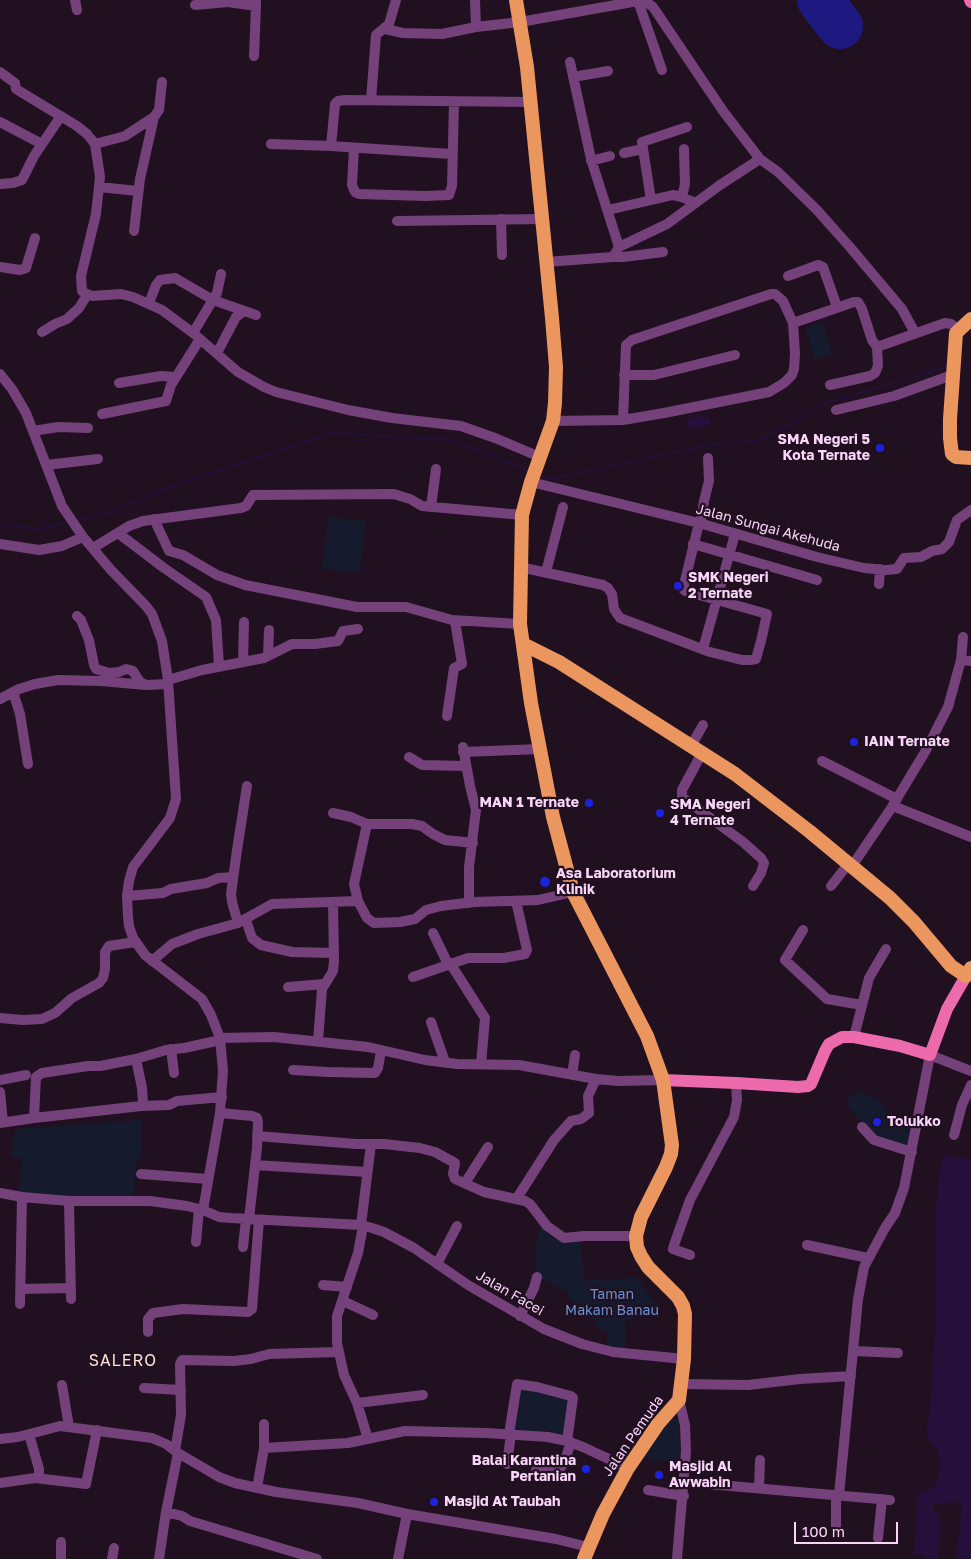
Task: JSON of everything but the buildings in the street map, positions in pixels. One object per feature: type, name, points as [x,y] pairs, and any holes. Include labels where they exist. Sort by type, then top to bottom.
[{"type":"highway","points":[[516,0],[530,102],[556,367],[553,421],[522,515],[520,624],[531,703],[553,817],[573,892],[647,1036],[663,1080],[672,1145],[671,1154],[641,1217],[636,1236]]},
{"type":"highway","points":[[971,319],[958,329],[954,354],[950,419],[952,454],[956,457],[971,458]]},
{"type":"highway","points":[[523,644],[559,662],[747,782],[890,898],[914,922],[951,966],[968,972]]},
{"type":"highway","name":"Jalan Pemuda","points":[[586,1553],[602,1514],[628,1468],[658,1424],[679,1400],[684,1359],[685,1314],[683,1306],[678,1297],[648,1267],[637,1247],[636,1236]]},
{"type":"main road","points":[[663,1080],[808,1086],[811,1084],[829,1044],[842,1037],[854,1037],[900,1046],[930,1055],[947,1009],[968,972]]},
{"type":"street","points":[[385,29],[391,19],[396,0]]},
{"type":"street","points":[[475,0],[476,28]]},
{"type":"street","points":[[371,100],[375,39],[378,32],[385,29],[403,33],[442,34],[638,1],[646,2],[653,7],[723,111],[760,159],[778,172],[816,209],[849,246],[902,309],[915,333]]},
{"type":"street","points":[[638,1],[662,70]]},
{"type":"street","points":[[195,4],[256,3],[254,56]]},
{"type":"street","points":[[570,62],[592,161],[619,248]]},
{"type":"street","points":[[0,72],[15,83],[16,89],[87,134],[95,144],[100,177],[99,187],[96,214],[81,276],[82,291],[87,295],[121,294],[149,303],[162,310],[197,336],[244,376],[276,392],[348,410],[392,418],[460,426],[495,438],[540,459]]},
{"type":"street","points":[[573,77],[608,72]]},
{"type":"street","points":[[95,144],[125,136],[154,117],[159,110],[162,82]]},
{"type":"street","points":[[331,146],[333,116],[335,104],[338,101],[530,102]]},
{"type":"street","points":[[354,148],[352,185],[355,192],[425,196],[449,195],[452,186],[451,154],[454,102]]},
{"type":"street","points":[[0,184],[22,180],[42,144],[61,116]]},
{"type":"street","points":[[134,231],[141,172],[154,117]]},
{"type":"street","points":[[0,122],[42,144]]},
{"type":"street","points":[[651,200],[643,141],[687,126]]},
{"type":"street","points":[[271,144],[451,154]]},
{"type":"street","points":[[624,153],[643,149]]},
{"type":"street","points":[[682,197],[686,184],[684,149]]},
{"type":"street","points":[[592,161],[610,156]]},
{"type":"street","points":[[613,256],[619,248],[667,224],[760,159]]},
{"type":"street","points":[[99,187],[138,191]]},
{"type":"street","points":[[608,210],[673,195],[695,203]]},
{"type":"street","points":[[501,219],[502,255]]},
{"type":"street","points":[[397,222],[542,219]]},
{"type":"street","points":[[0,267],[20,270],[26,268],[35,238]]},
{"type":"street","points":[[546,262],[613,256],[623,257],[664,252]]},
{"type":"street","points":[[788,276],[818,265],[823,267],[837,307]]},
{"type":"street","points":[[102,414],[166,401],[171,385],[217,293],[221,274]]},
{"type":"street","points":[[149,303],[160,280],[175,278],[213,300],[256,315]]},
{"type":"street","points":[[553,421],[622,420],[743,398],[769,392],[777,388],[792,375],[794,369],[793,323],[783,301],[775,294],[766,295],[632,340],[626,345],[622,420]]},
{"type":"street","points":[[42,332],[67,319],[79,308],[87,295]]},
{"type":"street","points":[[793,323],[837,307],[858,302],[872,340],[877,347],[878,366],[875,373],[870,376],[830,385]]},
{"type":"street","points":[[217,353],[236,317],[244,311]]},
{"type":"street","points":[[877,347],[948,323],[958,329]]},
{"type":"street","points":[[624,375],[654,375],[735,355]]},
{"type":"street","points":[[836,410],[894,396],[953,373]]},
{"type":"street","points":[[0,374],[23,408],[62,506],[93,548],[152,614],[162,641],[168,682],[176,799],[170,818],[134,867],[129,881],[129,926],[135,942],[152,961],[202,999],[221,1039],[222,1097],[196,1242]]},
{"type":"street","points":[[119,383],[161,376],[176,377]]},
{"type":"street","points":[[33,431],[58,427],[88,428]]},
{"type":"street","points":[[520,567],[603,585],[612,594],[614,609],[620,618],[703,649],[742,660],[756,658],[758,656],[766,614],[683,589],[693,544],[702,516],[709,480],[708,458]]},
{"type":"street","points":[[46,465],[98,459]]},
{"type":"street","points":[[431,507],[436,468]]},
{"type":"street","name":"Jalan Sungai Akehuda","points":[[532,480],[864,568],[897,569],[904,558],[920,557],[932,551],[942,549],[949,542],[957,520],[971,510]]},
{"type":"street","points":[[93,548],[129,526],[154,519],[201,515],[241,508],[246,506],[250,498],[256,495],[394,494],[410,499],[422,506],[522,515]]},
{"type":"street","points":[[546,572],[563,507]]},
{"type":"street","points":[[154,519],[165,545],[172,553],[183,555],[217,575],[246,585],[356,607],[406,608],[455,621],[520,624]]},
{"type":"street","points":[[118,533],[206,597],[216,620],[219,666]]},
{"type":"street","points":[[2,547],[39,550],[62,546],[82,534]]},
{"type":"street","points":[[703,649],[735,534]]},
{"type":"street","points":[[693,544],[817,580]]},
{"type":"street","points":[[879,584],[880,569]]},
{"type":"street","points":[[77,616],[81,620],[89,640],[96,669],[109,673],[126,669],[130,670],[134,672],[140,682],[146,685]]},
{"type":"street","points":[[447,716],[454,668],[462,664],[455,621]]},
{"type":"street","points":[[243,662],[244,622]]},
{"type":"street","points":[[28,764],[20,714],[5,694],[35,684],[58,680],[146,685],[168,682],[219,666],[268,656],[292,644],[338,641],[343,632],[358,629]]},
{"type":"street","points":[[268,656],[269,630]]},
{"type":"street","points":[[831,886],[850,865],[918,766],[952,697],[966,661],[963,637]]},
{"type":"street","points":[[703,725],[697,750],[682,790],[682,797],[762,858],[764,863],[753,886]]},
{"type":"street","points":[[469,903],[469,868],[476,810],[463,749],[541,749]]},
{"type":"street","points":[[409,757],[422,765],[466,766]]},
{"type":"street","points":[[822,761],[895,802],[971,837]]},
{"type":"street","points":[[247,786],[233,877],[232,902],[242,922],[252,938],[261,945],[292,952],[334,953]]},
{"type":"street","points":[[332,813],[351,817],[367,824],[412,824],[422,826],[445,840],[473,843]]},
{"type":"street","points":[[367,824],[354,878],[354,889],[358,901],[370,921],[380,923],[407,921],[415,919],[430,908],[469,903],[538,900],[573,892]]},
{"type":"street","points":[[128,896],[163,893],[171,889],[207,883],[218,878],[233,877]]},
{"type":"street","points":[[152,961],[182,940],[242,922],[272,904],[358,901]]},
{"type":"street","points":[[413,977],[468,958],[504,958],[525,954],[527,950],[516,901]]},
{"type":"street","points":[[318,1041],[322,989],[333,971],[333,902]]},
{"type":"street","points":[[803,930],[785,960],[826,1000],[862,1005]]},
{"type":"street","points":[[433,933],[449,964],[485,1018],[481,1064]]},
{"type":"street","points":[[0,1018],[23,1020],[42,1018],[55,1013],[72,998],[99,983],[106,969],[105,952],[109,946],[135,942]]},
{"type":"street","points":[[854,1037],[869,978],[886,949]]},
{"type":"street","points":[[288,987],[324,984]]},
{"type":"street","points":[[431,1022],[445,1062]]},
{"type":"street","points":[[34,1118],[36,1077],[42,1072],[100,1066],[221,1039],[266,1036],[368,1047],[424,1060],[519,1065],[596,1079],[618,1081],[663,1080]]},
{"type":"street","points":[[171,1050],[174,1073]]},
{"type":"street","points":[[293,1070],[375,1073],[378,1068],[381,1051]]},
{"type":"street","points":[[572,1075],[575,1054]]},
{"type":"street","points":[[836,1530],[858,1299],[864,1267],[897,1208],[907,1176],[930,1055],[971,1071]]},
{"type":"street","points":[[136,1059],[142,1088],[143,1102],[141,1106]]},
{"type":"street","points":[[0,1080],[26,1074]]},
{"type":"street","points":[[516,1198],[554,1140],[572,1122],[582,1119],[589,1113],[588,1096],[596,1079]]},
{"type":"street","points":[[690,1255],[672,1252],[690,1200],[734,1117],[737,1100],[736,1083]]},
{"type":"street","points":[[954,1135],[962,1104],[971,1086]]},
{"type":"street","points":[[0,1092],[1,1122],[141,1106],[169,1105],[177,1100],[222,1097]]},
{"type":"street","points":[[148,1332],[148,1319],[152,1313],[183,1309],[248,1312],[252,1309],[251,1219],[258,1122],[255,1117],[220,1113]]},
{"type":"street","points":[[862,1127],[874,1140],[912,1152]]},
{"type":"street","points":[[257,1136],[356,1144],[410,1146],[435,1152],[454,1163],[454,1177],[465,1183],[484,1192],[526,1200],[547,1226],[564,1238],[636,1236]]},
{"type":"street","points":[[368,1439],[357,1403],[344,1375],[336,1343],[337,1323],[358,1253],[371,1144]]},
{"type":"street","points":[[465,1183],[488,1147]]},
{"type":"street","points":[[255,1166],[367,1172]]},
{"type":"street","points":[[142,1174],[208,1180]]},
{"type":"street","name":"Jalan Facei","points":[[0,1193],[69,1201],[150,1201],[201,1210],[219,1217],[362,1225],[396,1238],[468,1285],[544,1329],[582,1344],[613,1352],[684,1359]]},
{"type":"street","points":[[20,1304],[22,1197]]},
{"type":"street","points":[[21,1289],[71,1294],[69,1201]]},
{"type":"street","points":[[243,1247],[251,1219]]},
{"type":"street","points":[[437,1264],[457,1226]]},
{"type":"street","points":[[808,1245],[868,1258]]},
{"type":"street","points":[[520,1316],[534,1288],[537,1277]]},
{"type":"street","points":[[323,1285],[348,1287]]},
{"type":"street","points":[[343,1301],[373,1315]]},
{"type":"street","points":[[854,1351],[898,1353]]},
{"type":"street","points":[[159,1559],[181,1415],[180,1364],[182,1360],[234,1361],[269,1354],[338,1352]]},
{"type":"street","points":[[681,1384],[748,1386],[800,1379],[851,1376]]},
{"type":"street","points":[[507,1464],[512,1383],[571,1396],[569,1442],[564,1463],[556,1473],[536,1470]]},
{"type":"street","points":[[62,1385],[69,1427]]},
{"type":"street","points":[[144,1388],[181,1390]]},
{"type":"street","points":[[357,1403],[423,1395]]},
{"type":"street","points":[[678,1559],[686,1451],[685,1425],[679,1400]]},
{"type":"street","points":[[257,1488],[264,1448],[264,1424]]},
{"type":"street","points":[[0,1439],[50,1428],[69,1427],[152,1438],[166,1444],[176,1452],[219,1477],[235,1483],[286,1494],[358,1503],[407,1514],[556,1539],[586,1553]]},
{"type":"street","points":[[0,1483],[19,1479],[39,1478],[86,1484],[97,1430]]},
{"type":"street","points":[[264,1448],[334,1444],[405,1431],[510,1434],[569,1442],[628,1468]]},
{"type":"street","points":[[29,1434],[39,1469],[39,1478]]},
{"type":"street","points":[[759,1488],[760,1460]]},
{"type":"street","points":[[685,1482],[886,1500],[878,1538]]},
{"type":"street","points":[[648,1490],[684,1496]]},
{"type":"street","points":[[166,1512],[316,1559]]},
{"type":"street","points":[[398,1559],[407,1514]]},
{"type":"street","points":[[61,1542],[61,1559]]},
{"type":"street","points":[[112,1559],[114,1548]]},
{"type":"green space","points":[[823,322],[832,355],[815,360],[805,327]]},
{"type":"green space","points":[[328,517],[366,521],[360,573],[322,569]]},
{"type":"green space","points":[[857,1090],[877,1099],[883,1104],[889,1114],[901,1119],[914,1120],[910,1150],[875,1137],[865,1127],[845,1104],[850,1095],[855,1097]]},
{"type":"green space","points":[[141,1120],[141,1158],[136,1164],[133,1202],[52,1198],[18,1191],[23,1159],[11,1157],[15,1129]]},
{"type":"green space","name":"Taman Makam Banau","points":[[540,1224],[551,1237],[564,1243],[580,1241],[585,1281],[606,1278],[606,1281],[637,1277],[659,1310],[652,1314],[625,1321],[626,1351],[606,1348],[609,1333],[595,1328],[597,1321],[588,1317],[587,1311],[577,1307],[568,1295],[568,1292],[540,1278],[536,1274],[535,1251]]},
{"type":"green space","points":[[517,1385],[569,1397],[565,1437],[511,1431]]},
{"type":"green space","points":[[674,1417],[679,1421],[680,1464],[643,1457],[671,1419]]},
{"type":"shaded area","points":[[702,416],[710,418],[711,424],[697,429],[688,428],[687,419]]},
{"type":"shaded area","points":[[944,1154],[971,1160],[971,1559],[925,1559],[925,1555],[914,1555],[918,1492],[929,1490],[935,1485],[940,1466],[938,1452],[928,1439],[926,1433],[930,1408],[936,1320],[936,1208],[940,1169]]},
{"type":"pier","points":[[960,1502],[962,1505],[956,1559],[937,1559],[941,1527],[940,1519],[934,1510],[934,1504]]},
{"type":"waterway","points":[[959,365],[971,364]]},
{"type":"waterway","points":[[539,475],[551,479],[713,444],[753,442],[789,425],[822,404],[947,367]]},
{"type":"waterway","points":[[76,520],[105,514],[186,481],[332,433],[452,440],[530,471]]},
{"type":"waterway","points":[[0,523],[38,529],[69,522]]},
{"type":"runway","points":[[820,0],[840,26]]},
{"type":"place","name":"SMA Negeri 5 Kota Ternate","points":[[880,448]]},
{"type":"place","name":"SMK Negeri 2 Ternate","points":[[678,586]]},
{"type":"place","name":"IAIN Ternate","points":[[854,742]]},
{"type":"place","name":"MAN 1 Ternate","points":[[589,803]]},
{"type":"place","name":"SMA Negeri 4 Ternate","points":[[660,813]]},
{"type":"place","name":"Asa Laboratorium Klinik","points":[[545,882]]},
{"type":"place","name":"Tolukko","points":[[877,1122]]},
{"type":"place","name":"Balai Karantina Pertanian","points":[[586,1469]]},
{"type":"place","name":"Masjid Al Awwabin","points":[[659,1475]]},
{"type":"place","name":"Masjid At Taubah","points":[[434,1502]]},
{"type":"district","name":"SALERO","points":[[123,1361]]}]
